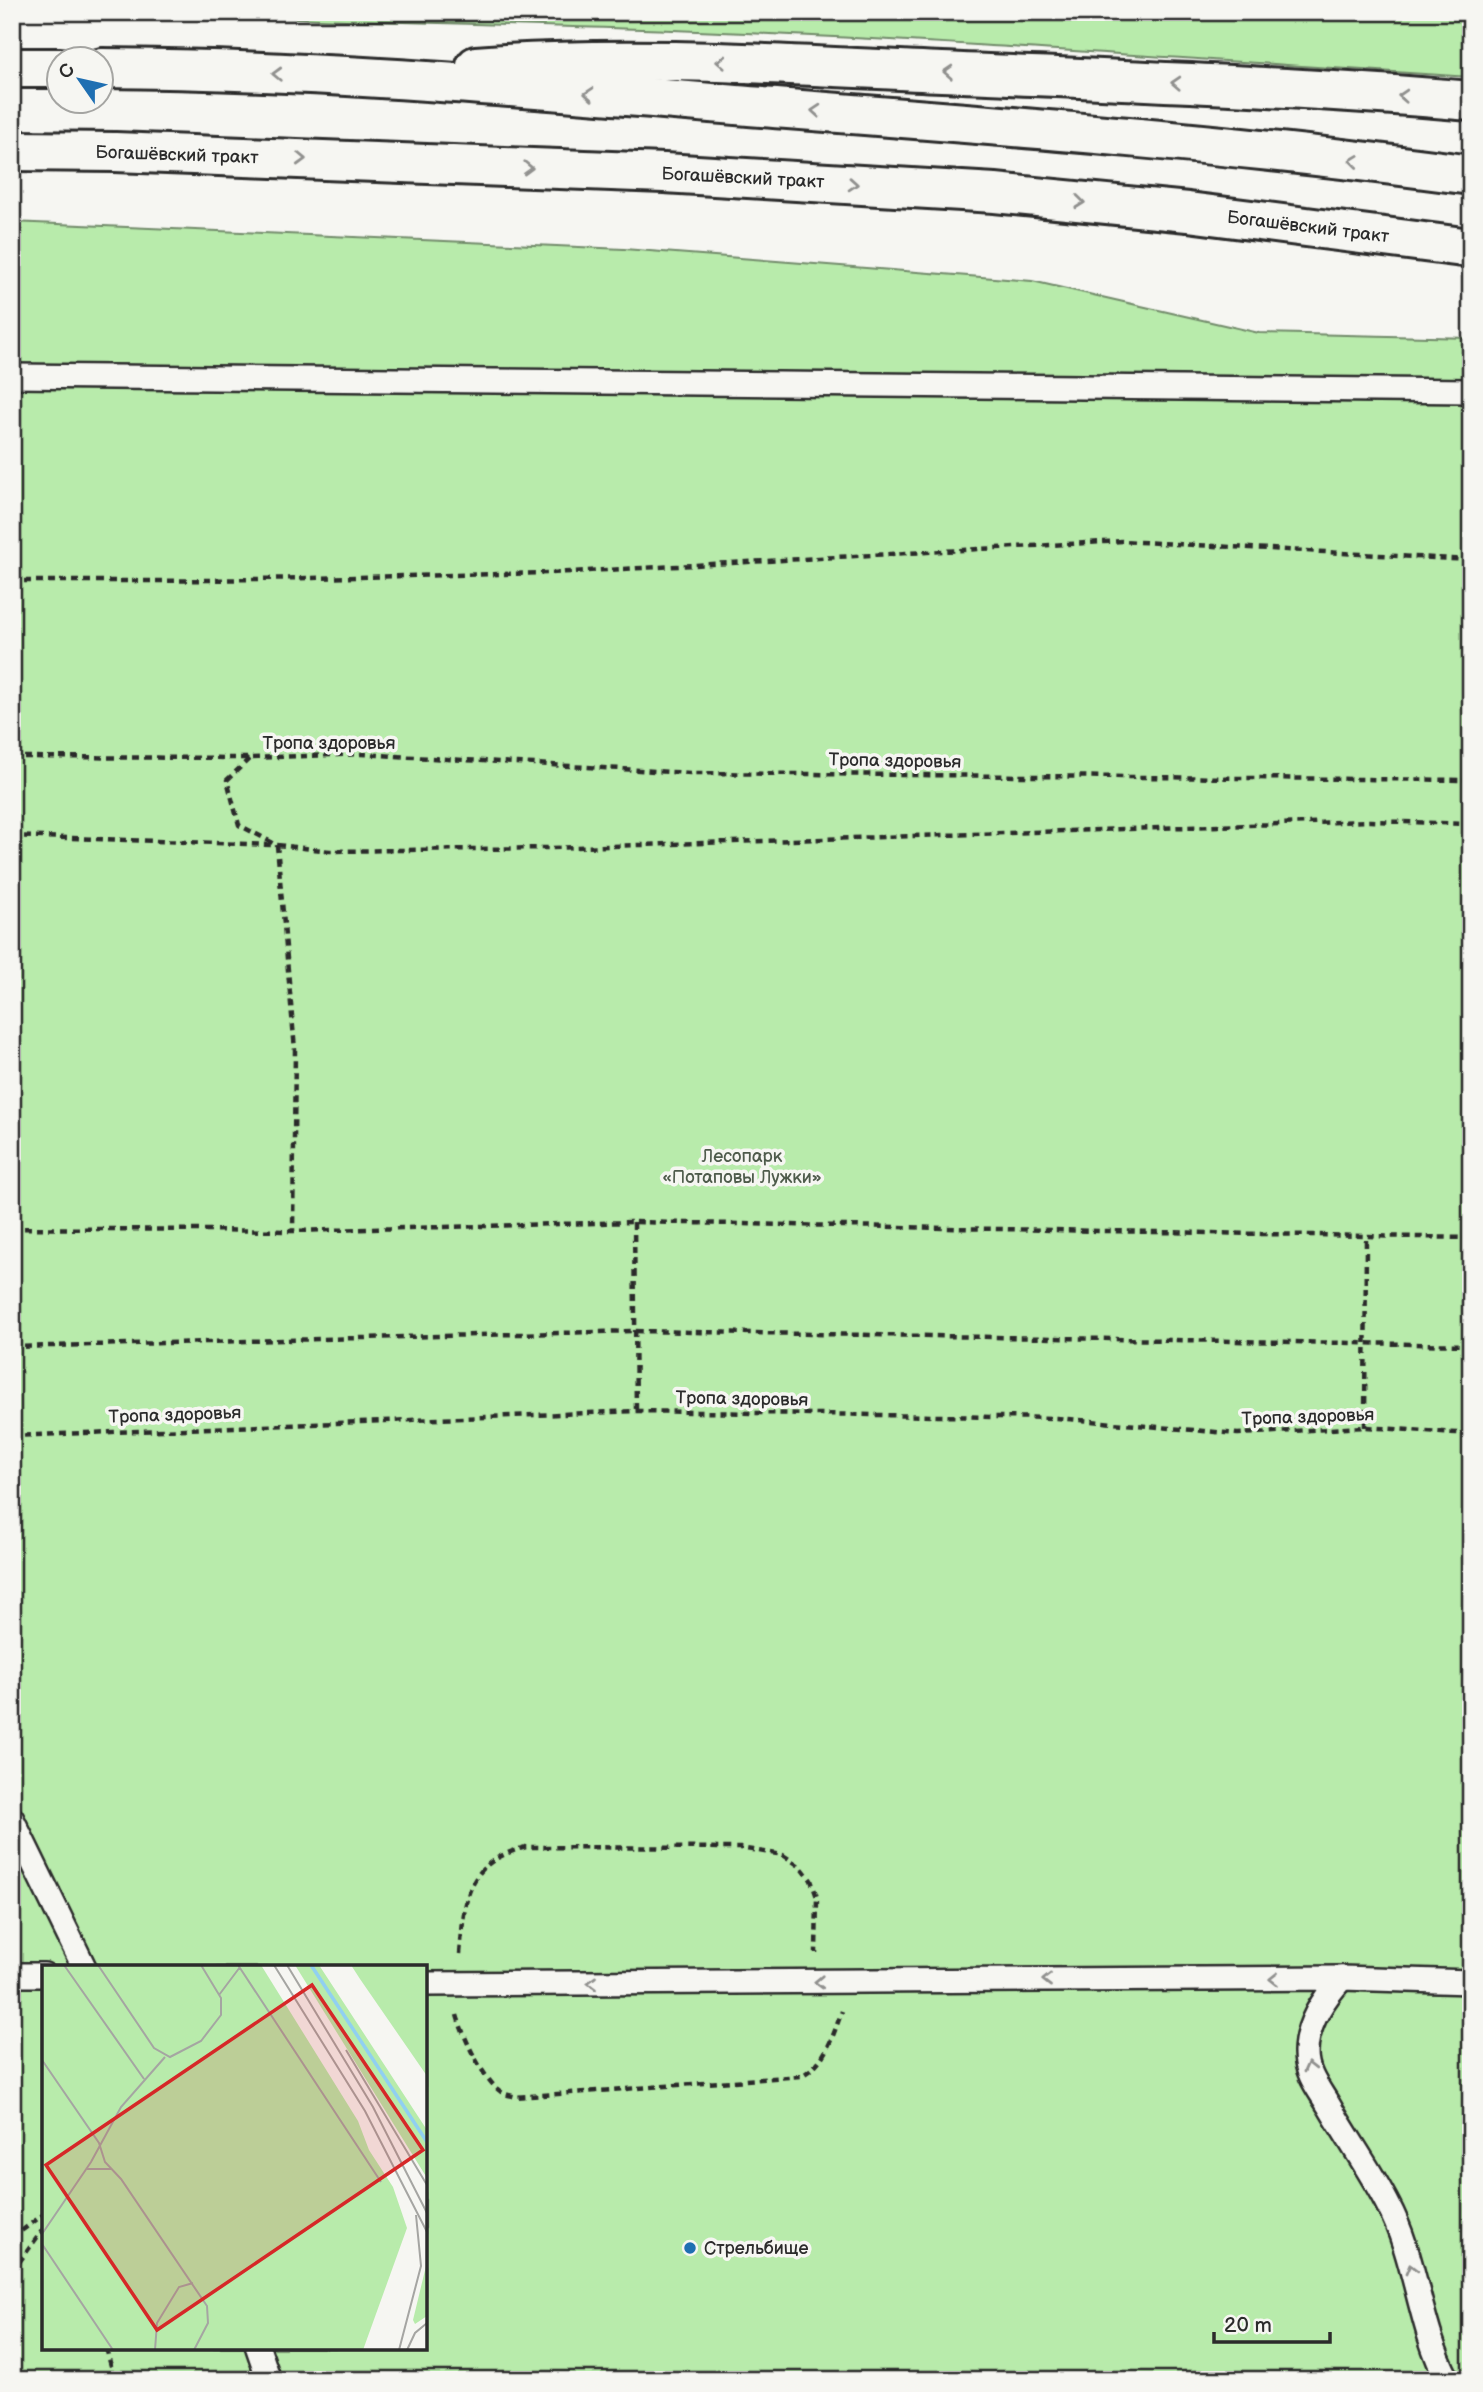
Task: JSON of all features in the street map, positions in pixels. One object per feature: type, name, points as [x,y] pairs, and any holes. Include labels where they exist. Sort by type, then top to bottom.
[{"type":"main road","points":[[345,76],[518,62],[673,59],[1218,85],[1471,101]]},
{"type":"main road","points":[[12,68],[46,68]]},
{"type":"main road","points":[[116,68],[345,76],[1034,128],[1200,143],[1471,176]]},
{"type":"main road","name":"Богашёвский тракт","points":[[12,151],[115,152],[664,173],[995,193],[1188,212],[1471,248]]},
{"type":"street","points":[[12,376],[1471,391]]},
{"type":"street","points":[[12,1819],[83,1965]]},
{"type":"street","points":[[12,1975],[42,1975]]},
{"type":"street","points":[[1342,1978],[1322,2000],[1308,2033],[1306,2055],[1311,2079],[1386,2201],[1401,2232],[1424,2318],[1441,2368],[1448,2380]]},
{"type":"street","points":[[427,1984],[1342,1978],[1471,1982]]},
{"type":"street","points":[[259,2350],[269,2380]]},
{"type":"path","points":[[12,581],[172,581],[552,573],[1122,541],[1471,560]]},
{"type":"path","name":"Тропа здоровья","points":[[1471,780],[690,773],[361,754],[249,758],[227,780],[239,825],[277,845],[330,851],[522,848],[1370,821],[1471,824]]},
{"type":"path","points":[[12,757],[249,758]]},
{"type":"path","points":[[12,836],[277,845],[295,1050],[293,1231]]},
{"type":"path","points":[[634,1222],[636,1411]]},
{"type":"path","points":[[12,1228],[293,1231],[634,1222],[1471,1238]]},
{"type":"path","points":[[1365,1427],[1366,1235]]},
{"type":"path","points":[[12,1347],[635,1331],[1471,1345]]},
{"type":"path","name":"Тропа здоровья","points":[[12,1436],[636,1411],[1057,1418],[1238,1434],[1365,1427],[1471,1434]]},
{"type":"path","points":[[815,1982],[817,1896],[811,1880],[801,1867],[783,1855],[740,1848],[526,1847],[505,1853],[486,1864],[473,1882],[465,1907],[456,2011],[460,2027],[483,2072],[503,2094],[516,2097],[801,2076],[811,2071],[827,2050],[845,2004],[848,1980]]},
{"type":"path","points":[[12,2238],[42,2216]]},
{"type":"path","points":[[12,2272],[42,2231]]},
{"type":"path","points":[[107,2350],[115,2380]]},
{"type":"green space","points":[[169,12],[1471,12],[1471,77],[872,39]]},
{"type":"green space","name":"Лесопарк «Потаповы Лужки»","points":[[12,222],[624,249],[1032,281],[1259,333],[1471,338],[1471,2380],[12,2380]]},
{"type":"place","name":"Стрельбище","points":[[690,2248]]}]
